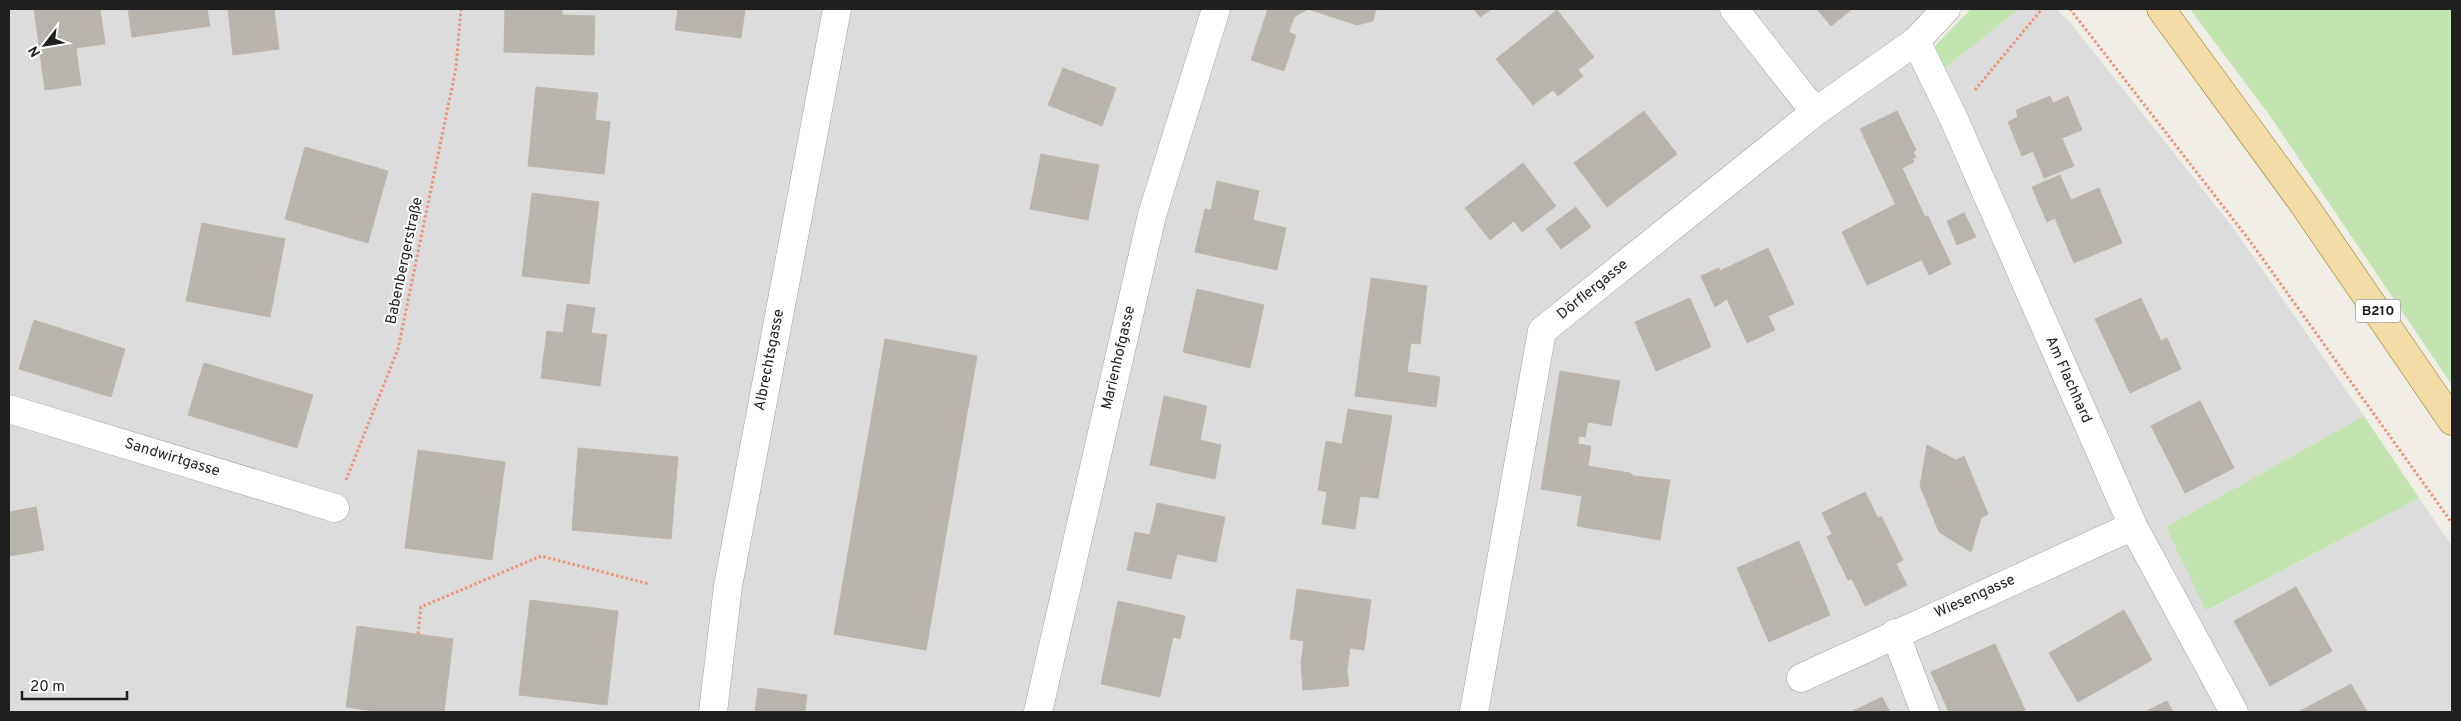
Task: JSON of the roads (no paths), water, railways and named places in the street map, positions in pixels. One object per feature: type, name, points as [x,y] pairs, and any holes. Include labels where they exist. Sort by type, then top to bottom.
[{"type":"main road","name":"B210","points":[[2162,9],[2307,210],[2452,421]]},
{"type":"street","name":"Albrechtsgasse","points":[[713,712],[728,586],[837,9]]},
{"type":"street","name":"Marienhofgasse","points":[[1038,712],[1152,215],[1216,9]]},
{"type":"street","points":[[1734,9],[1815,112]]},
{"type":"street","name":"Dörflergasse","points":[[1474,712],[1542,331],[1815,112],[1916,40],[1946,9]]},
{"type":"street","name":"Am Flachhard","points":[[1916,40],[1953,117],[2132,526],[2234,712]]},
{"type":"street","name":"Sandwirtgasse","points":[[9,409],[335,508]]},
{"type":"street","name":"Wiesengasse","points":[[1801,678],[1895,633],[2132,526]]},
{"type":"street","points":[[1895,633],[1925,712]]}]
